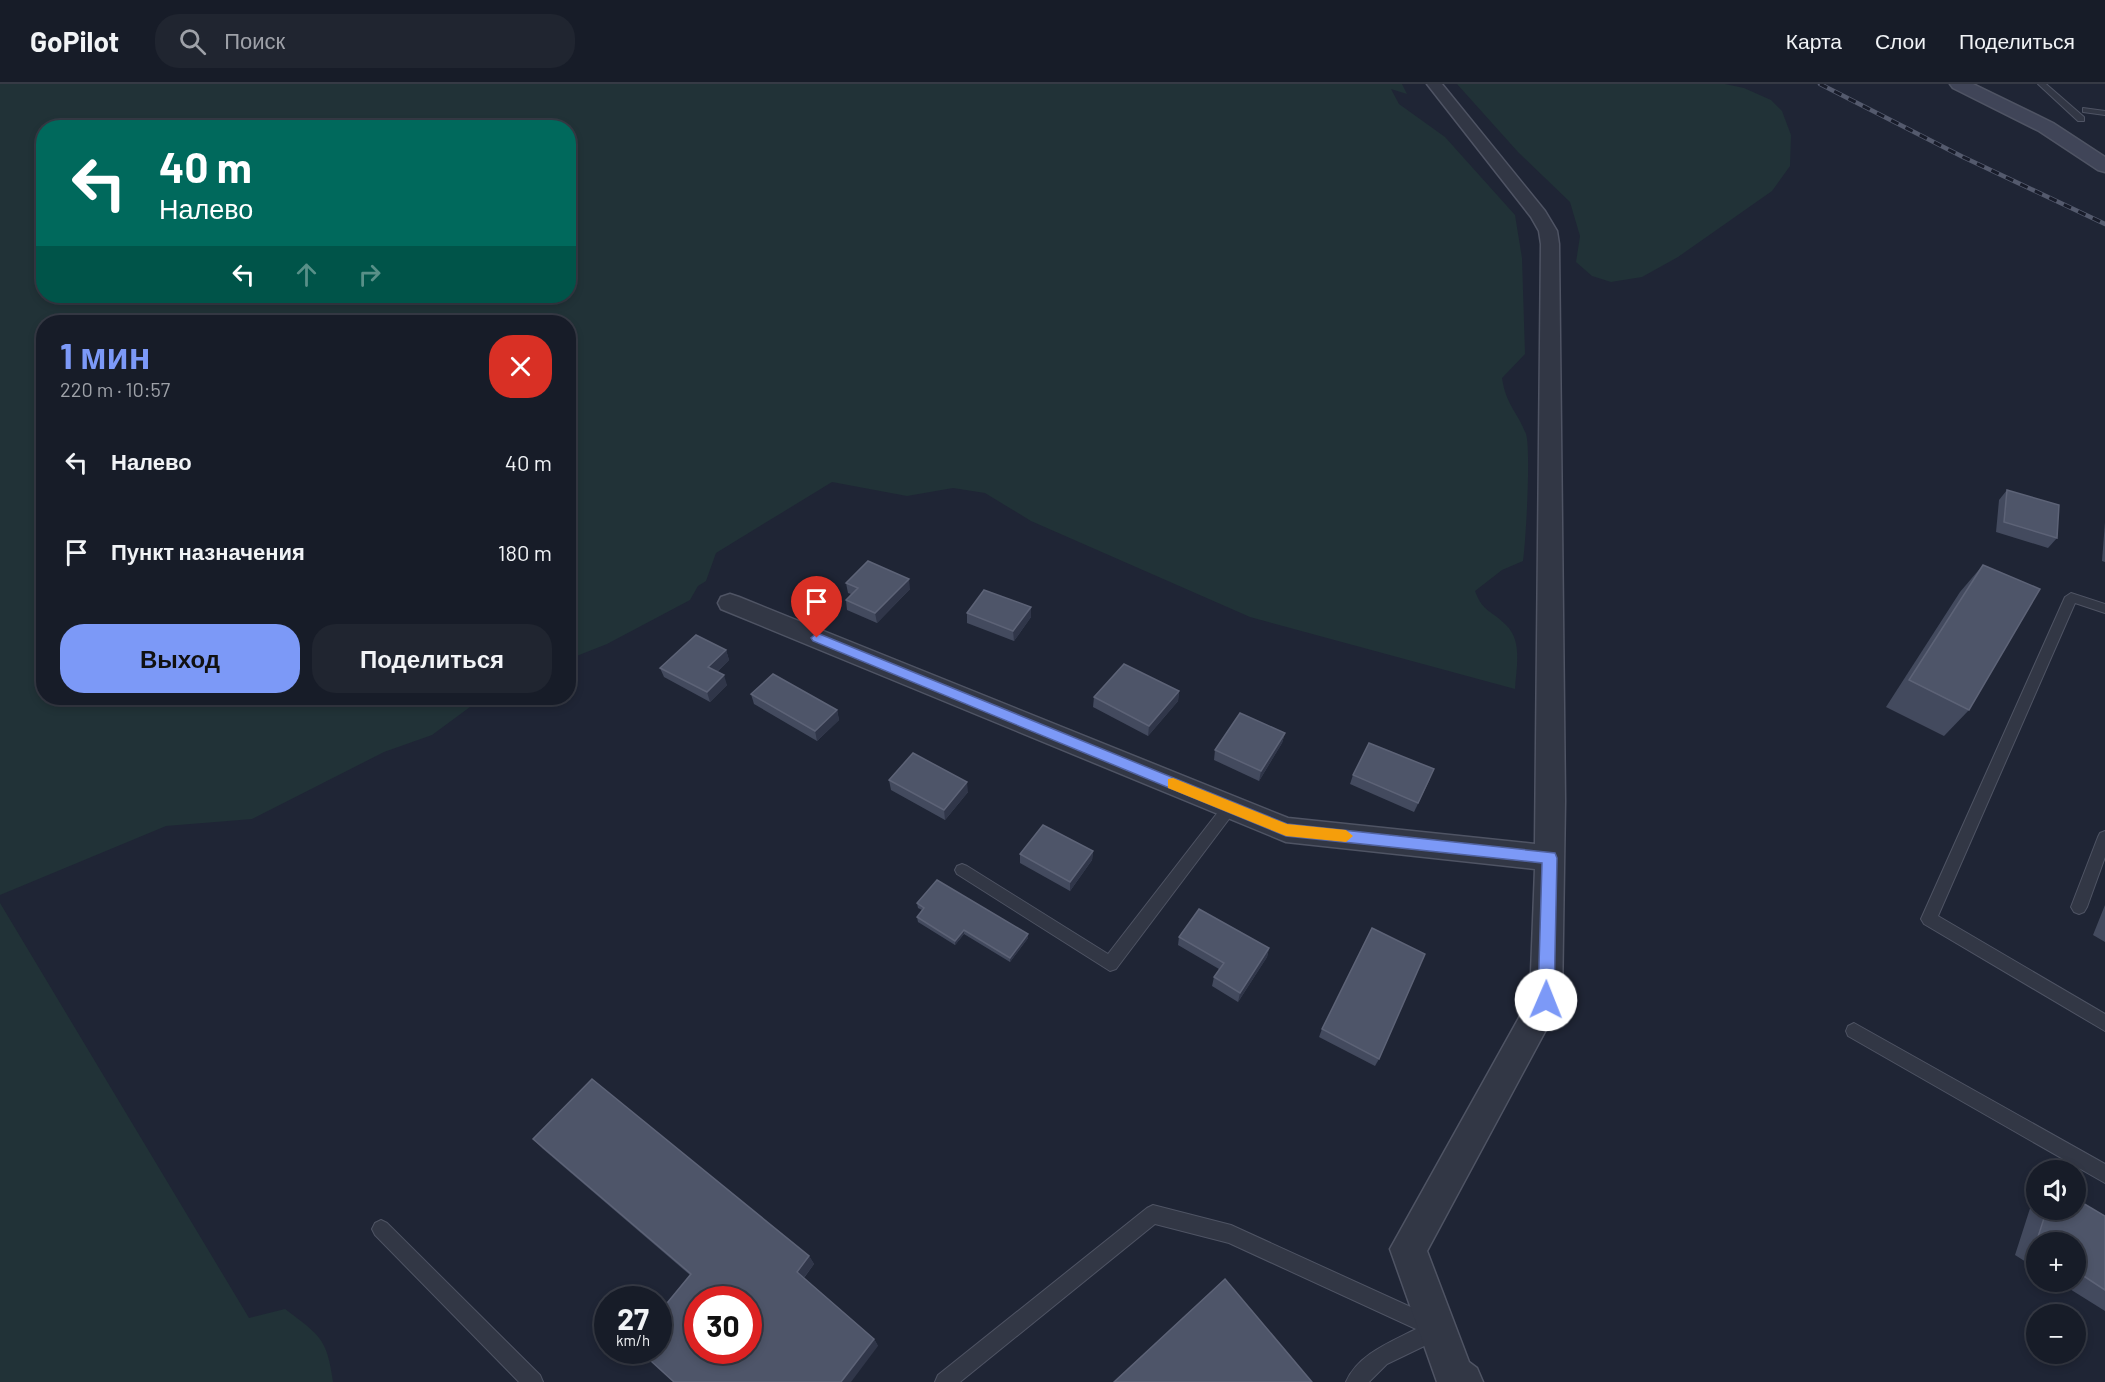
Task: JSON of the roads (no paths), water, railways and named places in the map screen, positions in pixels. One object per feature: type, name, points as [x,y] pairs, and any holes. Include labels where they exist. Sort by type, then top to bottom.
[{"type":"main road","points":[[1959,84],[2046,127],[2105,166]]},
{"type":"street","points":[[1434,84],[1539,215],[1548,231],[1550,244],[1550,858],[1546,1000],[1408,1249],[1454,1375],[1463,1382]]},
{"type":"street","points":[[730,603],[1286,830],[1550,858]]},
{"type":"lane","points":[[2042,84],[2081,119]]},
{"type":"lane","points":[[2086,110],[2105,113]]},
{"type":"lane","points":[[2105,609],[2071,597],[1929,919],[2105,1023]]},
{"type":"lane","points":[[962,870],[1110,964],[1230,807]]},
{"type":"lane","points":[[2079,907],[2105,837]]},
{"type":"lane","points":[[1854,1031],[2105,1173]]},
{"type":"lane","points":[[945,1382],[1153,1214],[1232,1234],[1437,1329]]},
{"type":"lane","points":[[381,1229],[533,1382]]},
{"type":"lane","points":[[1356,1382],[1380,1357],[1437,1329]]},
{"type":"railway","points":[[1820,84],[1963,157],[2105,224]]}]
